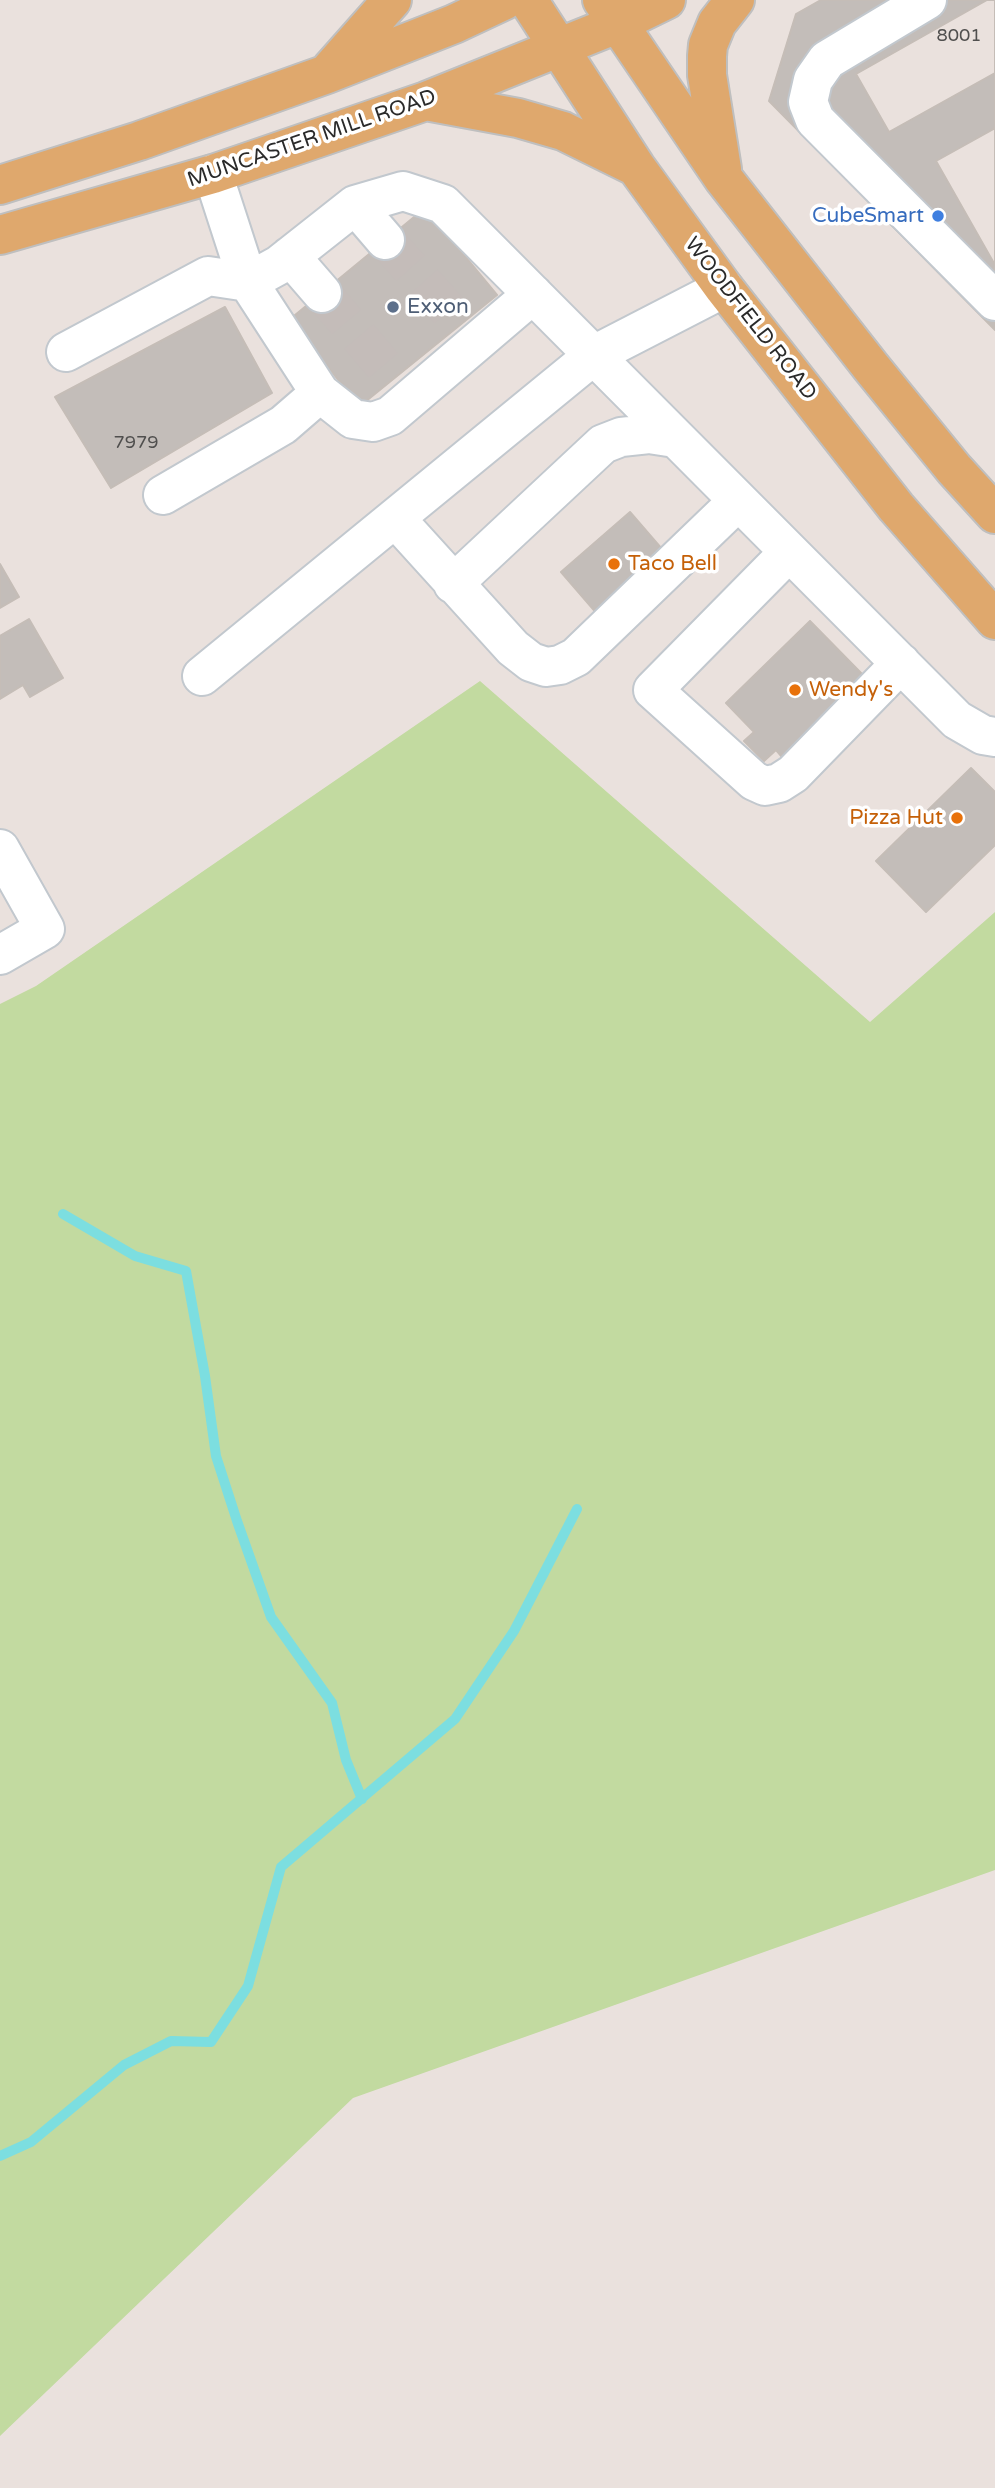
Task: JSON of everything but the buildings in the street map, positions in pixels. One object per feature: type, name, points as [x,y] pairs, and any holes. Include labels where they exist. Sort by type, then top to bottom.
[{"type":"main road","points":[[327,74],[392,0]]},
{"type":"main road","points":[[0,185],[139,141],[327,74],[505,0]]},
{"type":"main road","name":"WOODFIELD ROAD","points":[[528,0],[636,167],[724,288],[896,507],[995,620]]},
{"type":"main road","name":"MUNCASTER MILL ROAD","points":[[0,236],[213,174],[426,102],[559,48],[609,12],[666,0]]},
{"type":"main road","points":[[723,178],[707,75],[707,56],[708,45],[717,23],[734,0]]},
{"type":"main road","points":[[609,12],[723,178],[871,367],[954,469],[995,514]]},
{"type":"main road","points":[[426,102],[518,118],[563,131],[636,167]]},
{"type":"street","points":[[928,0],[827,60],[813,80],[808,102],[816,120],[995,302]]},
{"type":"street","points":[[213,174],[248,282],[320,393],[353,419],[373,422],[390,416],[403,388],[468,333],[533,294]]},
{"type":"street","points":[[66,352],[208,276],[248,282],[279,265],[355,205],[403,191],[443,204],[957,720],[983,734],[995,737]]},
{"type":"street","points":[[355,205],[385,240]]},
{"type":"street","points":[[290,256],[322,293]]},
{"type":"street","points":[[202,676],[594,355],[724,288]]},
{"type":"street","points":[[163,495],[284,425],[320,393]]},
{"type":"street","points":[[453,584],[603,444],[621,437],[649,433],[676,438]]},
{"type":"street","points":[[395,518],[513,649],[531,662],[546,667],[560,665],[576,657],[738,501]]},
{"type":"street","points":[[789,552],[653,690],[754,781],[765,786],[779,783],[793,774],[901,663]]},
{"type":"street","points":[[0,849],[45,929],[0,955]]},
{"type":"green space","points":[[480,681],[870,1022],[995,912],[995,1870],[353,2098],[0,2436],[0,1004],[36,986]]},
{"type":"waterway","points":[[63,1214],[135,1256],[186,1271],[216,1456],[237,1521],[271,1617],[332,1703],[346,1760],[362,1799]]},
{"type":"waterway","points":[[0,2156],[31,2142],[124,2065],[171,2041],[211,2042],[248,1986],[281,1867],[455,1719],[514,1631],[577,1509]]},
{"type":"tunnel","points":[[385,240],[461,324]]},
{"type":"tunnel","points":[[322,293],[395,379]]},
{"type":"place","name":"CubeSmart","points":[[938,216]]},
{"type":"place","name":"Exxon","points":[[393,307]]},
{"type":"place","name":"Taco Bell","points":[[614,564]]},
{"type":"place","name":"Wendy's","points":[[795,690]]},
{"type":"place","name":"Pizza Hut","points":[[957,818]]}]
